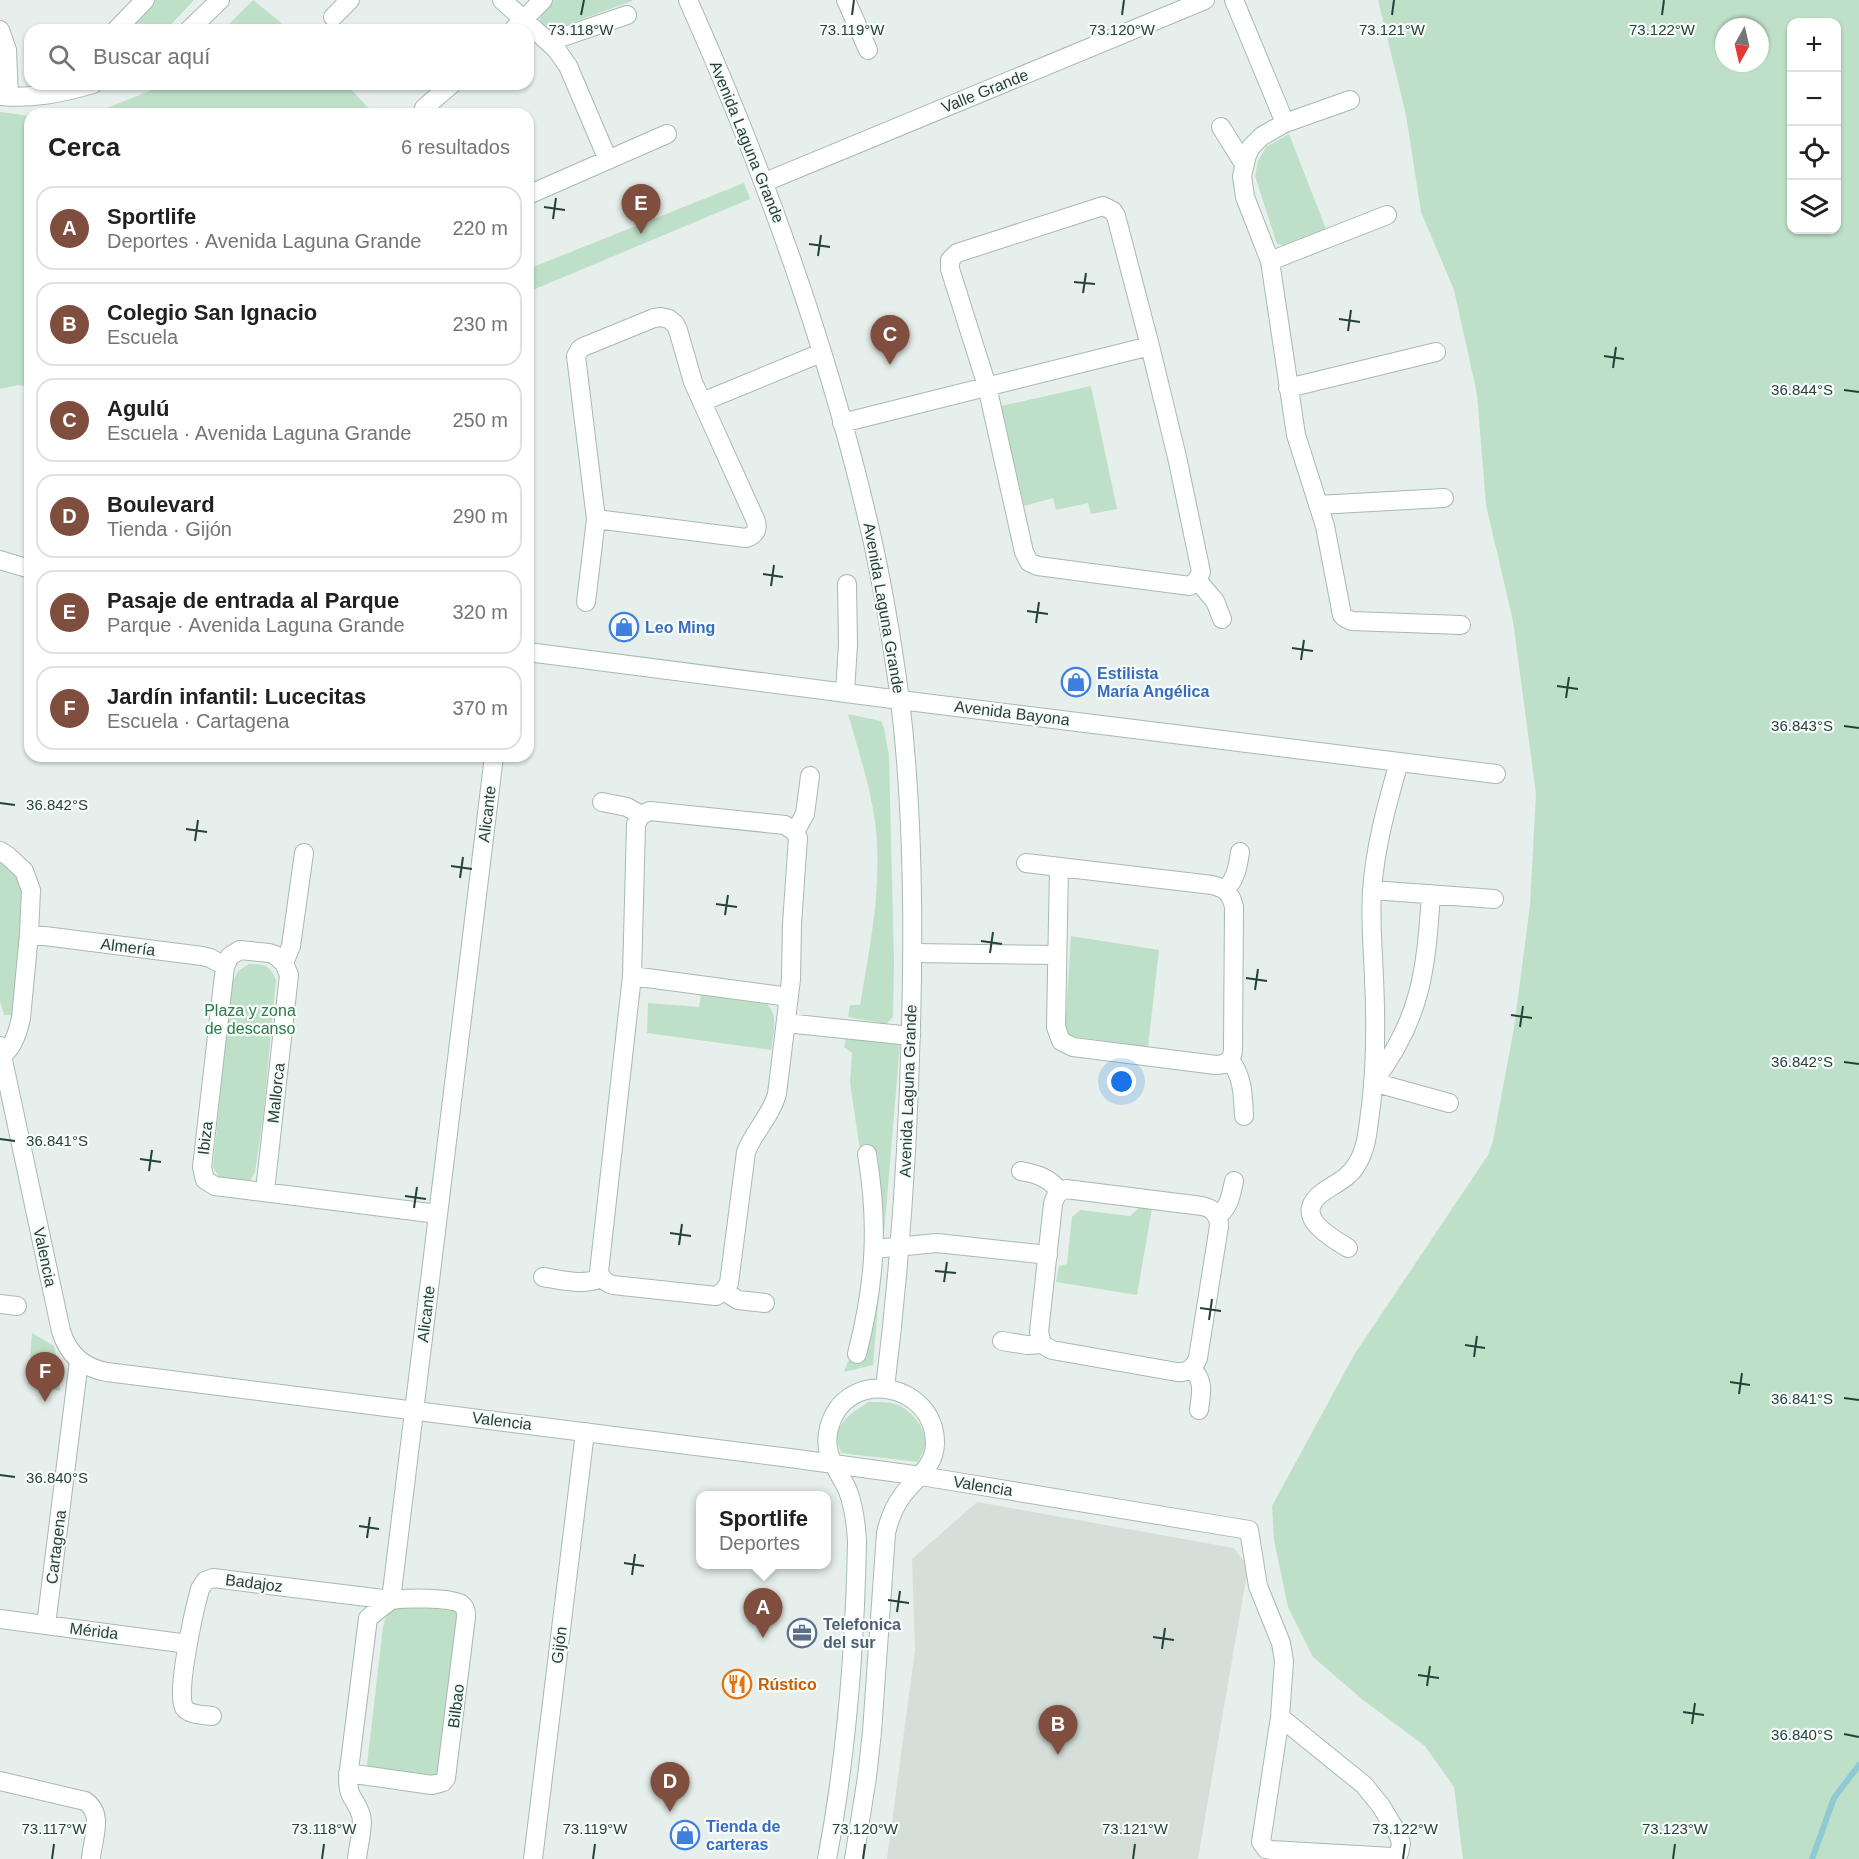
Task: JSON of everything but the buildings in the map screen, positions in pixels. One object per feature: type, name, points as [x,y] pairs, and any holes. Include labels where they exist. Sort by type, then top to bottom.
[{"type":"street","points":[[122,24],[145,0]]},
{"type":"street","points":[[195,24],[220,0]]},
{"type":"street","points":[[333,17],[350,0]]},
{"type":"street","points":[[502,0],[517,24]]},
{"type":"street","points":[[519,24],[543,0]]},
{"type":"street","name":"Avenida Laguna Grande","points":[[688,0],[765,182],[797,273],[843,423],[879,572],[900,700],[910,808],[913,953],[909,1106],[900,1245],[885,1388]]},
{"type":"street","points":[[846,0],[868,50]]},
{"type":"street","name":"Valle Grande","points":[[765,182],[1205,0]]},
{"type":"street","points":[[1234,0],[1285,123]]},
{"type":"street","points":[[548,42],[627,15]]},
{"type":"street","points":[[0,30],[8,50],[4,97],[39,96],[65,90]]},
{"type":"street","points":[[534,34],[548,42],[562,57],[573,75],[608,160]]},
{"type":"street","points":[[424,108],[445,90]]},
{"type":"street","points":[[1350,100],[1285,123],[1256,141],[1244,164],[1242,176],[1245,197],[1270,261],[1296,435],[1328,540],[1341,611],[1345,618],[1352,621],[1461,625]]},
{"type":"street","points":[[1221,127],[1244,164]]},
{"type":"street","points":[[534,192],[667,134]]},
{"type":"street","points":[[1098,207],[1108,208],[1116,216],[1150,346],[1176,457],[1200,577],[1190,586],[1186,586],[1038,566],[1029,562],[1024,552],[987,386],[950,270],[950,260],[957,253],[1098,207]]},
{"type":"street","points":[[1270,261],[1388,215]]},
{"type":"street","points":[[586,602],[596,519],[576,360],[580,349],[648,320],[661,317],[669,319],[678,330],[693,382],[755,519],[757,529],[746,538],[596,519]]},
{"type":"street","points":[[843,423],[1150,346]]},
{"type":"street","points":[[1288,388],[1436,352]]},
{"type":"street","points":[[702,402],[821,353]]},
{"type":"street","points":[[1318,505],[1444,498]]},
{"type":"street","points":[[0,560],[24,567]]},
{"type":"street","points":[[1197,580],[1210,593],[1222,619]]},
{"type":"street","name":"Avenida Laguna Grande","points":[[845,692],[848,644],[847,584]]},
{"type":"street","name":"Avenida Bayona","points":[[534,653],[1496,774]]},
{"type":"street","name":"Alicante","points":[[391,1600],[493,762]]},
{"type":"street","points":[[1348,1248],[1315,1224],[1311,1210],[1317,1197],[1345,1178],[1357,1164],[1366,1141],[1373,1082],[1375,1011],[1372,890],[1378,845],[1399,762]]},
{"type":"street","points":[[795,832],[805,814],[810,776]]},
{"type":"street","points":[[602,802],[627,807],[641,815]]},
{"type":"street","points":[[655,811],[785,825],[795,832],[798,844],[789,997],[774,1103],[749,1144],[744,1160],[729,1283],[724,1291],[716,1296],[613,1285],[607,1283],[599,1272],[632,976],[635,829],[641,815],[655,811]]},
{"type":"street","points":[[0,851],[24,870],[30,890],[29,934],[18,1031],[13,1042],[1,1053]]},
{"type":"street","points":[[1225,890],[1237,870],[1240,852]]},
{"type":"street","name":"Mallorca","points":[[265,1191],[289,975],[284,963],[291,946],[303,853]]},
{"type":"street","points":[[1026,863],[1212,885],[1230,894],[1234,907],[1233,1055],[1230,1060],[1216,1065],[1084,1049],[1066,1045],[1061,1041],[1057,1031],[1059,867]]},
{"type":"street","points":[[1372,890],[1494,899]]},
{"type":"street","points":[[1373,1082],[1400,1043],[1415,1007],[1425,958],[1431,894]]},
{"type":"street","name":"Almería","points":[[29,934],[202,956],[225,966]]},
{"type":"street","points":[[225,966],[230,956],[240,950],[269,953],[284,963]]},
{"type":"street","points":[[913,953],[1057,955]]},
{"type":"street","name":"Ibiza","points":[[225,966],[202,1172],[205,1180],[214,1186],[438,1214]]},
{"type":"street","points":[[632,976],[789,997]]},
{"type":"street","points":[[786,1023],[911,1036]]},
{"type":"street","name":"Valencia","points":[[1,1053],[61,1331],[65,1342],[79,1361],[96,1370],[921,1476],[1249,1530],[1258,1586],[1283,1651],[1284,1671],[1280,1717]]},
{"type":"street","points":[[1230,1060],[1242,1082],[1244,1116]]},
{"type":"street","points":[[1373,1082],[1449,1103]]},
{"type":"street","name":"Avenida Laguna Grande","points":[[857,1354],[870,1297],[874,1249],[872,1186],[867,1154]]},
{"type":"street","points":[[1021,1171],[1049,1180],[1060,1192]]},
{"type":"street","points":[[1218,1216],[1229,1202],[1233,1181]]},
{"type":"street","points":[[1002,1341],[1027,1345],[1042,1344],[1052,1350],[1187,1372],[1192,1369],[1198,1358],[1219,1226],[1218,1216],[1211,1209],[1202,1206],[1073,1189],[1060,1192],[1053,1204],[1039,1332],[1042,1344]]},
{"type":"street","points":[[874,1249],[937,1243],[1048,1255]]},
{"type":"street","points":[[543,1277],[579,1282],[602,1278]]},
{"type":"street","points":[[724,1291],[738,1300],[765,1303]]},
{"type":"street","name":"Cartagena","points":[[46,1625],[79,1361]]},
{"type":"street","points":[[1192,1369],[1200,1379],[1202,1387],[1199,1410]]},
{"type":"street","points":[[827,1859],[849,1701],[857,1541],[853,1507],[846,1487],[827,1450],[829,1427],[838,1410],[854,1395],[874,1388],[885,1388],[906,1395],[923,1410],[934,1432],[935,1444],[928,1467],[899,1501],[888,1522],[873,1732],[854,1859]]},
{"type":"street","name":"Gijón","points":[[532,1859],[585,1432]]},
{"type":"street","name":"Badajoz","points":[[212,1716],[188,1711],[182,1703],[188,1644],[200,1589],[205,1581],[213,1578],[391,1600]]},
{"type":"street","name":"Bilbao","points":[[348,1773],[432,1785],[443,1782],[447,1773],[465,1610],[460,1604],[421,1598],[391,1600]]},
{"type":"street","points":[[357,1859],[361,1815],[348,1789],[348,1773],[368,1618],[391,1600]]},
{"type":"street","name":"Mérida","points":[[0,1619],[188,1644]]},
{"type":"street","points":[[1280,1717],[1348,1770],[1373,1795],[1399,1836],[1401,1849],[1396,1856],[1271,1850],[1263,1845],[1261,1838],[1280,1717]]},
{"type":"street","points":[[0,1781],[85,1801],[94,1809],[96,1822],[91,1859]]},
{"type":"shaded area","points":[[977,1502],[1234,1548],[1248,1567],[1198,1859],[887,1859],[915,1650],[912,1559]]},
{"type":"green space","points":[[132,0],[194,0],[172,24],[110,24]]},
{"type":"green space","points":[[253,0],[283,24],[229,24]]},
{"type":"green space","points":[[552,0],[632,1],[552,30],[541,25],[540,17]]},
{"type":"green space","points":[[1378,0],[1859,0],[1859,1859],[1463,1859],[1454,1787],[1425,1746],[1363,1700],[1313,1657],[1288,1607],[1274,1540],[1272,1506],[1354,1355],[1488,1155],[1493,1141],[1514,1028],[1530,905],[1536,794],[1513,621],[1486,505],[1477,394],[1454,290],[1421,212],[1406,115]]},
{"type":"green space","points":[[152,90],[352,90],[368,108],[107,108]]},
{"type":"green space","points":[[0,112],[24,115],[24,386],[0,389]]},
{"type":"green space","points":[[1289,134],[1326,229],[1283,245],[1277,244],[1255,176],[1258,161],[1266,147]]},
{"type":"green space","points":[[744,183],[750,199],[534,289],[534,267]]},
{"type":"green space","points":[[1091,386],[1117,509],[1091,514],[1088,503],[1056,510],[1053,498],[1024,506],[1001,406]]},
{"type":"green space","points":[[848,714],[881,721],[889,756],[894,962],[893,1017],[886,1024],[848,1017],[850,1005],[860,1005],[868,960],[876,891],[877,845],[873,808]]},
{"type":"green space","points":[[0,862],[11,871],[24,888],[14,1015],[4,1015],[0,1001]]},
{"type":"green space","points":[[1071,936],[1159,950],[1148,1047],[1069,1036],[1065,1029]]},
{"type":"green space","name":"Plaza y zona de descanso","points":[[249,964],[266,966],[276,980],[263,1119],[255,1172],[249,1183],[221,1181],[213,1167],[231,985],[238,971]]},
{"type":"green space","points":[[701,995],[767,1004],[774,1019],[771,1050],[647,1033],[648,1003],[699,1007]]},
{"type":"green space","points":[[846,1037],[900,1044],[873,1365],[844,1372],[848,1361],[865,1355],[874,1324],[879,1235],[878,1155],[860,1150],[850,1083],[852,1053],[844,1047]]},
{"type":"green space","points":[[1141,1206],[1152,1208],[1137,1295],[1056,1282],[1059,1266],[1067,1264],[1072,1217],[1080,1210],[1130,1216]]},
{"type":"green space","points":[[32,1333],[54,1346],[60,1373],[60,1391],[28,1384]]},
{"type":"green space","points":[[869,1402],[898,1405],[915,1418],[922,1428],[925,1440],[918,1462],[841,1453],[837,1439],[840,1427],[848,1417]]},
{"type":"green space","points":[[402,1603],[453,1608],[458,1611],[439,1775],[435,1778],[368,1768],[367,1764],[383,1627],[389,1613]]},
{"type":"waterway","points":[[1812,1859],[1834,1798],[1859,1765]]},
{"type":"place","name":"Pasaje de entrada al Parque","points":[[641,234]]},
{"type":"place","name":"Agulú","points":[[890,365]]},
{"type":"place","name":"Leo Ming","points":[[624,627]]},
{"type":"place","name":"Estilista María Angélica","points":[[1076,682]]},
{"type":"place","name":"Jardín infantil: Lucecitas","points":[[45,1402]]},
{"type":"place","name":"Telefonica del sur","points":[[802,1633]]},
{"type":"place","name":"Sportlife","points":[[763,1638]]},
{"type":"place","name":"Rústico","points":[[737,1684]]},
{"type":"place","name":"Colegio San Ignacio","points":[[1058,1755]]},
{"type":"place","name":"Boulevard","points":[[670,1812]]},
{"type":"place","name":"Tienda de carteras","points":[[685,1835]]}]
